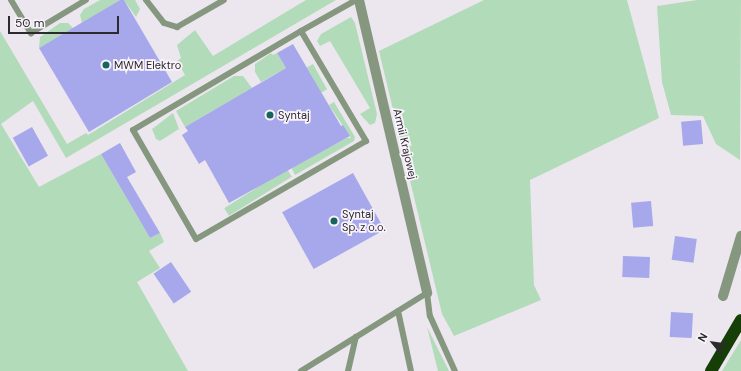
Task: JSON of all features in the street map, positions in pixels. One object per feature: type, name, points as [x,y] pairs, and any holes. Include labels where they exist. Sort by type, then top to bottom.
[{"type":"highway","points":[[711,371],[741,320]]},
{"type":"street","name":"Armii Krajowej","points":[[357,0],[427,293]]},
{"type":"street","points":[[723,296],[741,236]]},
{"type":"lane","points":[[11,0],[31,33],[86,0]]},
{"type":"lane","points":[[146,0],[164,23],[177,27],[224,0]]},
{"type":"lane","points":[[301,31],[366,141],[196,239],[133,130],[301,31],[357,0]]},
{"type":"lane","points":[[301,371],[427,293],[430,316],[455,371]]},
{"type":"lane","points":[[398,311],[411,371]]},
{"type":"lane","points":[[348,371],[356,337]]},
{"type":"green space","points":[[100,0],[120,0],[82,23],[80,15],[84,9]]},
{"type":"green space","points":[[124,0],[135,0],[140,9],[136,17]]},
{"type":"green space","points":[[306,0],[336,0],[66,158],[33,101],[1,124],[39,187],[101,154],[150,238],[160,233],[164,242],[149,251],[160,268],[137,282],[188,371],[0,371],[0,31],[67,144],[86,133],[88,135],[185,75],[177,61],[181,58],[177,45],[195,30],[213,56]]},
{"type":"green space","points":[[484,0],[627,0],[659,118],[530,180],[534,285],[541,300],[454,336],[442,314],[379,51]]},
{"type":"green space","points":[[697,0],[741,0],[740,160],[716,144],[703,116],[671,115],[662,82],[657,6]]},
{"type":"green space","points":[[351,17],[355,23],[377,114],[375,123],[370,125],[360,114],[370,108],[330,41],[320,46],[317,41],[321,34]]},
{"type":"green space","points":[[60,23],[68,23],[73,28],[39,48],[40,37]]},
{"type":"green space","points":[[271,53],[273,55],[277,53],[286,68],[261,82],[255,72],[255,64]]},
{"type":"green space","points":[[313,64],[327,89],[321,93],[307,67]]},
{"type":"green space","points":[[234,76],[243,76],[252,88],[185,127],[176,111]]},
{"type":"green space","points":[[334,102],[355,137],[354,141],[295,175],[291,167],[347,138],[351,138],[329,105]]},
{"type":"green space","points":[[173,113],[179,129],[160,141],[156,139],[152,129]]},
{"type":"green space","points":[[287,169],[292,177],[229,216],[224,208]]},
{"type":"green space","points":[[427,327],[449,371],[438,371]]},
{"type":"green space","points":[[741,340],[741,371],[722,371]]},
{"type":"building","name":"MWM Elektro","points":[[120,0],[124,0],[172,82],[89,132],[39,48]]},
{"type":"building","name":"Syntaj","points":[[293,44],[341,126],[343,125],[350,136],[229,203],[205,160],[199,164],[182,135],[188,131],[185,127],[286,68],[277,53]]},
{"type":"building","points":[[701,120],[703,144],[683,146],[681,122]]},
{"type":"building","points":[[32,127],[48,156],[29,167],[13,138]]},
{"type":"building","points":[[120,143],[136,172],[127,177],[160,233],[150,238],[101,154]]},
{"type":"building","name":"Syntaj Sp. z o.o.","points":[[353,173],[385,230],[314,269],[282,212]]},
{"type":"building","points":[[651,201],[653,226],[633,228],[631,203]]},
{"type":"building","points":[[675,236],[697,239],[693,263],[672,260]]},
{"type":"building","points":[[623,256],[650,257],[649,278],[622,277]]},
{"type":"building","points":[[171,262],[191,292],[174,304],[154,274]]},
{"type":"building","points":[[671,312],[693,313],[692,338],[670,337]]},
{"type":"place","name":"MWM Elektro","points":[[106,65]]},
{"type":"place","name":"Syntaj","points":[[270,115]]},
{"type":"place","name":"Syntaj Sp. z o.o.","points":[[334,221]]}]
